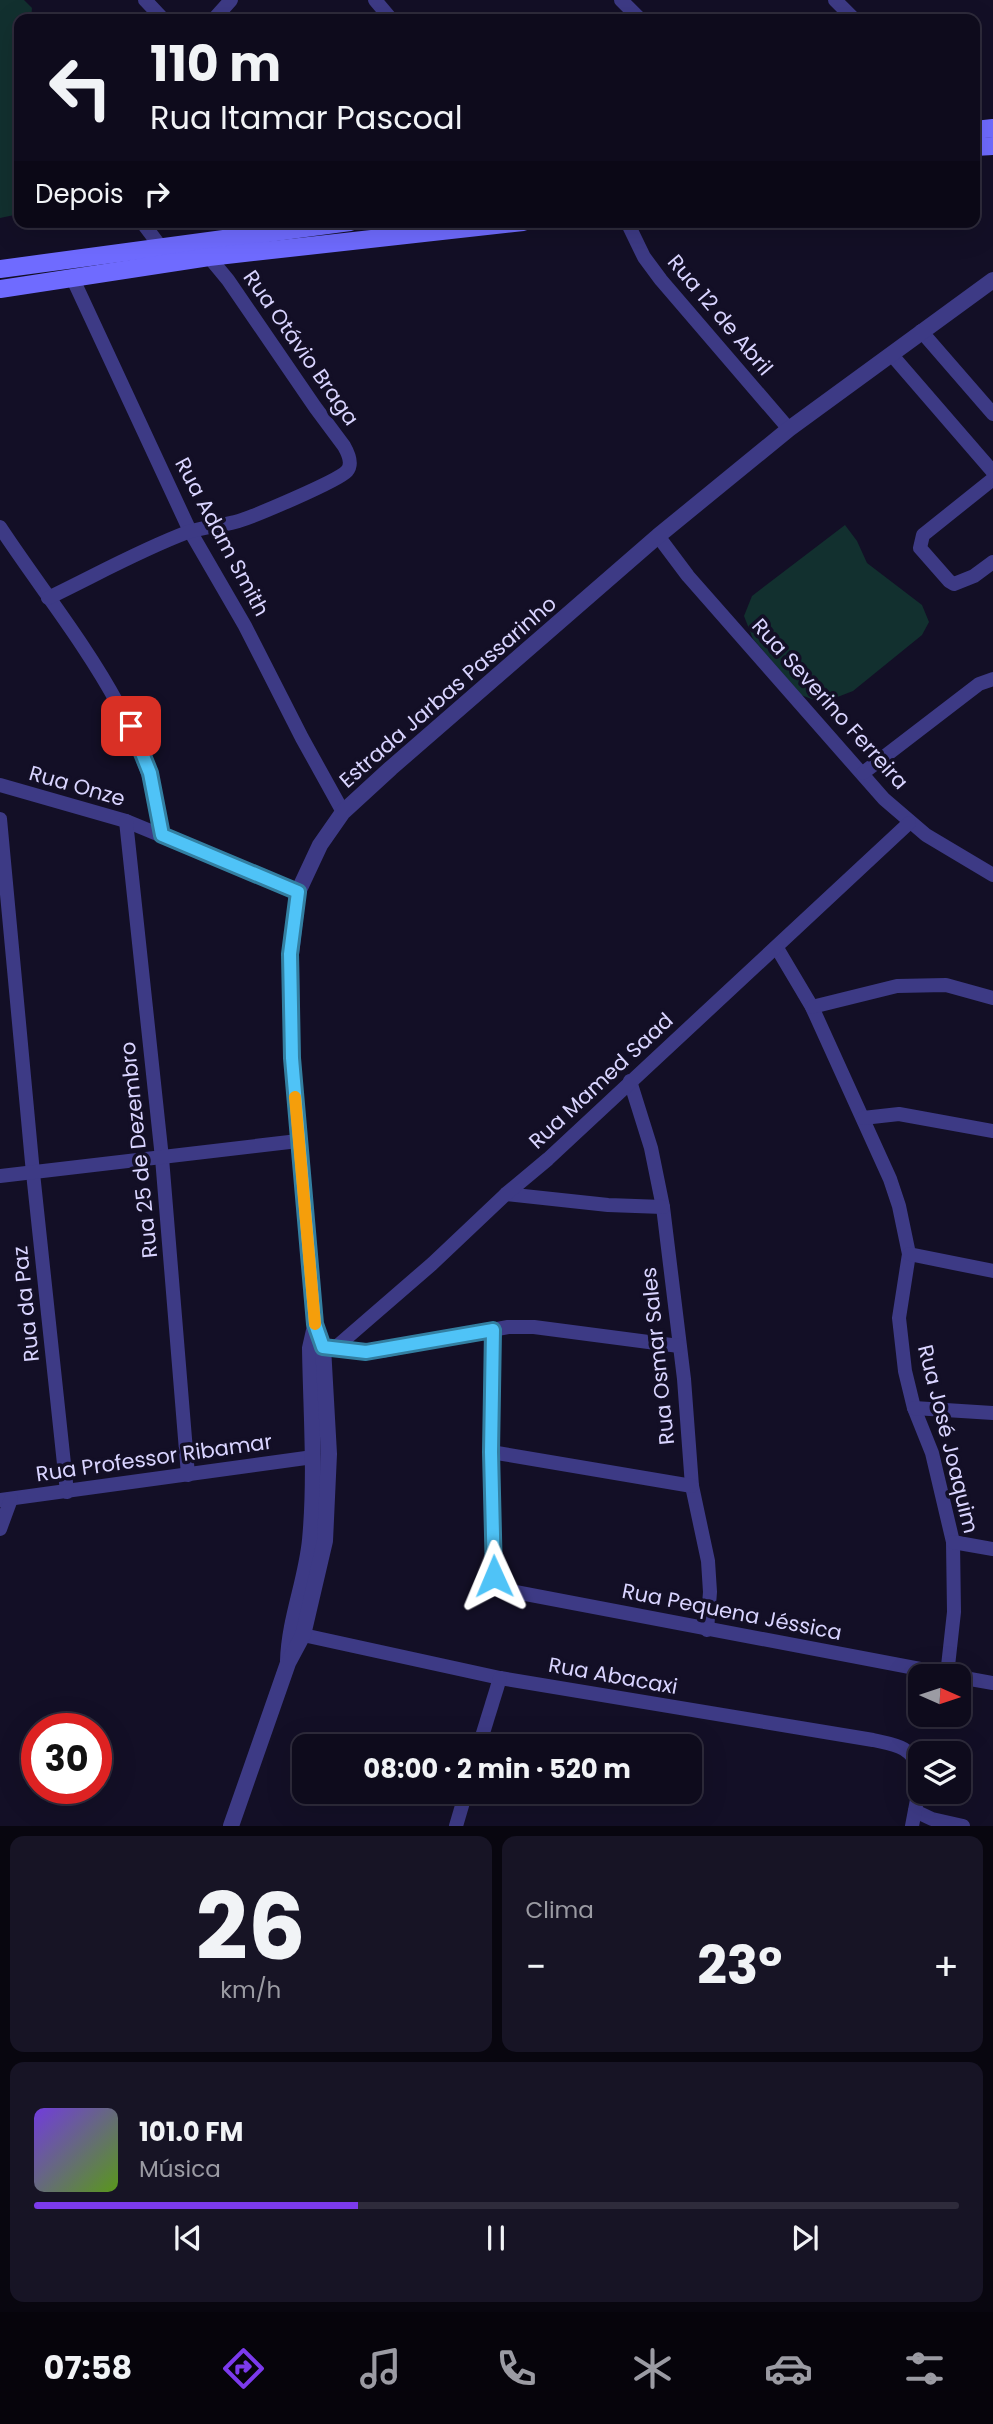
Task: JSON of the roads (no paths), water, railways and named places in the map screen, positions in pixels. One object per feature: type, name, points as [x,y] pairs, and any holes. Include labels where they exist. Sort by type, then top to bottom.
[{"type":"main road","points":[[0,268],[299,228]]},
{"type":"main road","points":[[0,289],[209,257],[469,228]]},
{"type":"street","points":[[145,0],[158,14]]},
{"type":"street","points":[[218,14],[230,0]]},
{"type":"street","points":[[375,0],[387,14]]},
{"type":"street","points":[[621,0],[635,14]]},
{"type":"street","points":[[835,0],[849,14]]},
{"type":"street","points":[[146,228],[160,246]]},
{"type":"street","name":"Rua 12 de Abril","points":[[630,228],[644,257],[661,280],[789,429]]},
{"type":"street","name":"Rua Otávio Braga","points":[[190,531],[238,521],[346,472],[349,466],[348,453],[344,446],[209,257]]},
{"type":"street","name":"Rua Adam Smith","points":[[72,278],[190,531],[245,626],[343,813]]},
{"type":"street","name":"Estrada Jarbas Passarinho","points":[[231,1825],[288,1663],[325,1541],[329,1454],[323,1348],[315,1324],[298,1141],[292,1058],[290,954],[298,892],[320,845],[343,813],[424,739],[658,537],[789,429],[993,279]]},
{"type":"street","points":[[921,331],[993,414]]},
{"type":"street","points":[[891,354],[993,472]]},
{"type":"street","points":[[993,479],[923,535],[920,541],[920,548],[954,584],[974,576],[993,562]]},
{"type":"street","points":[[0,527],[79,641],[131,726],[150,773],[162,835]]},
{"type":"street","points":[[48,598],[190,531]]},
{"type":"street","name":"Rua Severino Ferreira","points":[[658,537],[688,576],[884,799],[909,822],[993,875]]},
{"type":"street","points":[[863,773],[983,681],[993,679]]},
{"type":"street","name":"Rua Onze","points":[[0,785],[126,821],[298,892]]},
{"type":"street","name":"Rua da Paz","points":[[0,818],[33,1173],[67,1492]]},
{"type":"street","name":"Rua 25 de Dezembro","points":[[126,821],[162,1158],[188,1475]]},
{"type":"street","name":"Rua Mamed Saad","points":[[323,1348],[432,1264],[909,822]]},
{"type":"street","name":"Rua José Joaquim","points":[[776,948],[812,1007],[900,1206],[909,1254],[899,1318],[905,1371],[914,1408],[932,1453],[953,1542],[954,1664]]},
{"type":"street","points":[[812,1007],[897,986],[946,985],[993,998]]},
{"type":"street","name":"Rua Osmar Sales","points":[[630,1081],[651,1148],[663,1207],[692,1486],[708,1561],[710,1592],[706,1630]]},
{"type":"street","points":[[863,1118],[899,1114],[993,1131]]},
{"type":"street","points":[[0,1175],[298,1141]]},
{"type":"street","points":[[506,1194],[608,1205],[663,1207]]},
{"type":"street","points":[[909,1254],[993,1271]]},
{"type":"street","points":[[323,1348],[351,1352],[381,1351],[508,1327],[534,1327],[679,1346]]},
{"type":"street","points":[[493,1330],[491,1452],[692,1486]]},
{"type":"street","name":"Estrada Jarbas Passarinho","points":[[297,1633],[310,1544],[313,1457],[323,1348]]},
{"type":"street","points":[[914,1408],[993,1413]]},
{"type":"street","name":"Rua Pequena Jéssica","points":[[491,1452],[494,1576],[500,1587],[706,1630],[908,1667]]},
{"type":"street","name":"Rua Professor Ribamar","points":[[5,1500],[313,1457]]},
{"type":"street","points":[[0,1529],[5,1500]]},
{"type":"street","points":[[953,1542],[993,1549]]},
{"type":"street","name":"Rua Abacaxi","points":[[297,1633],[500,1678],[873,1740],[908,1751]]},
{"type":"street","points":[[483,1734],[500,1678]]},
{"type":"street","name":"Rua Pequena Jéssica","points":[[971,1679],[993,1683]]},
{"type":"street","points":[[456,1825],[462,1804]]},
{"type":"street","points":[[913,1818],[963,1825]]}]
